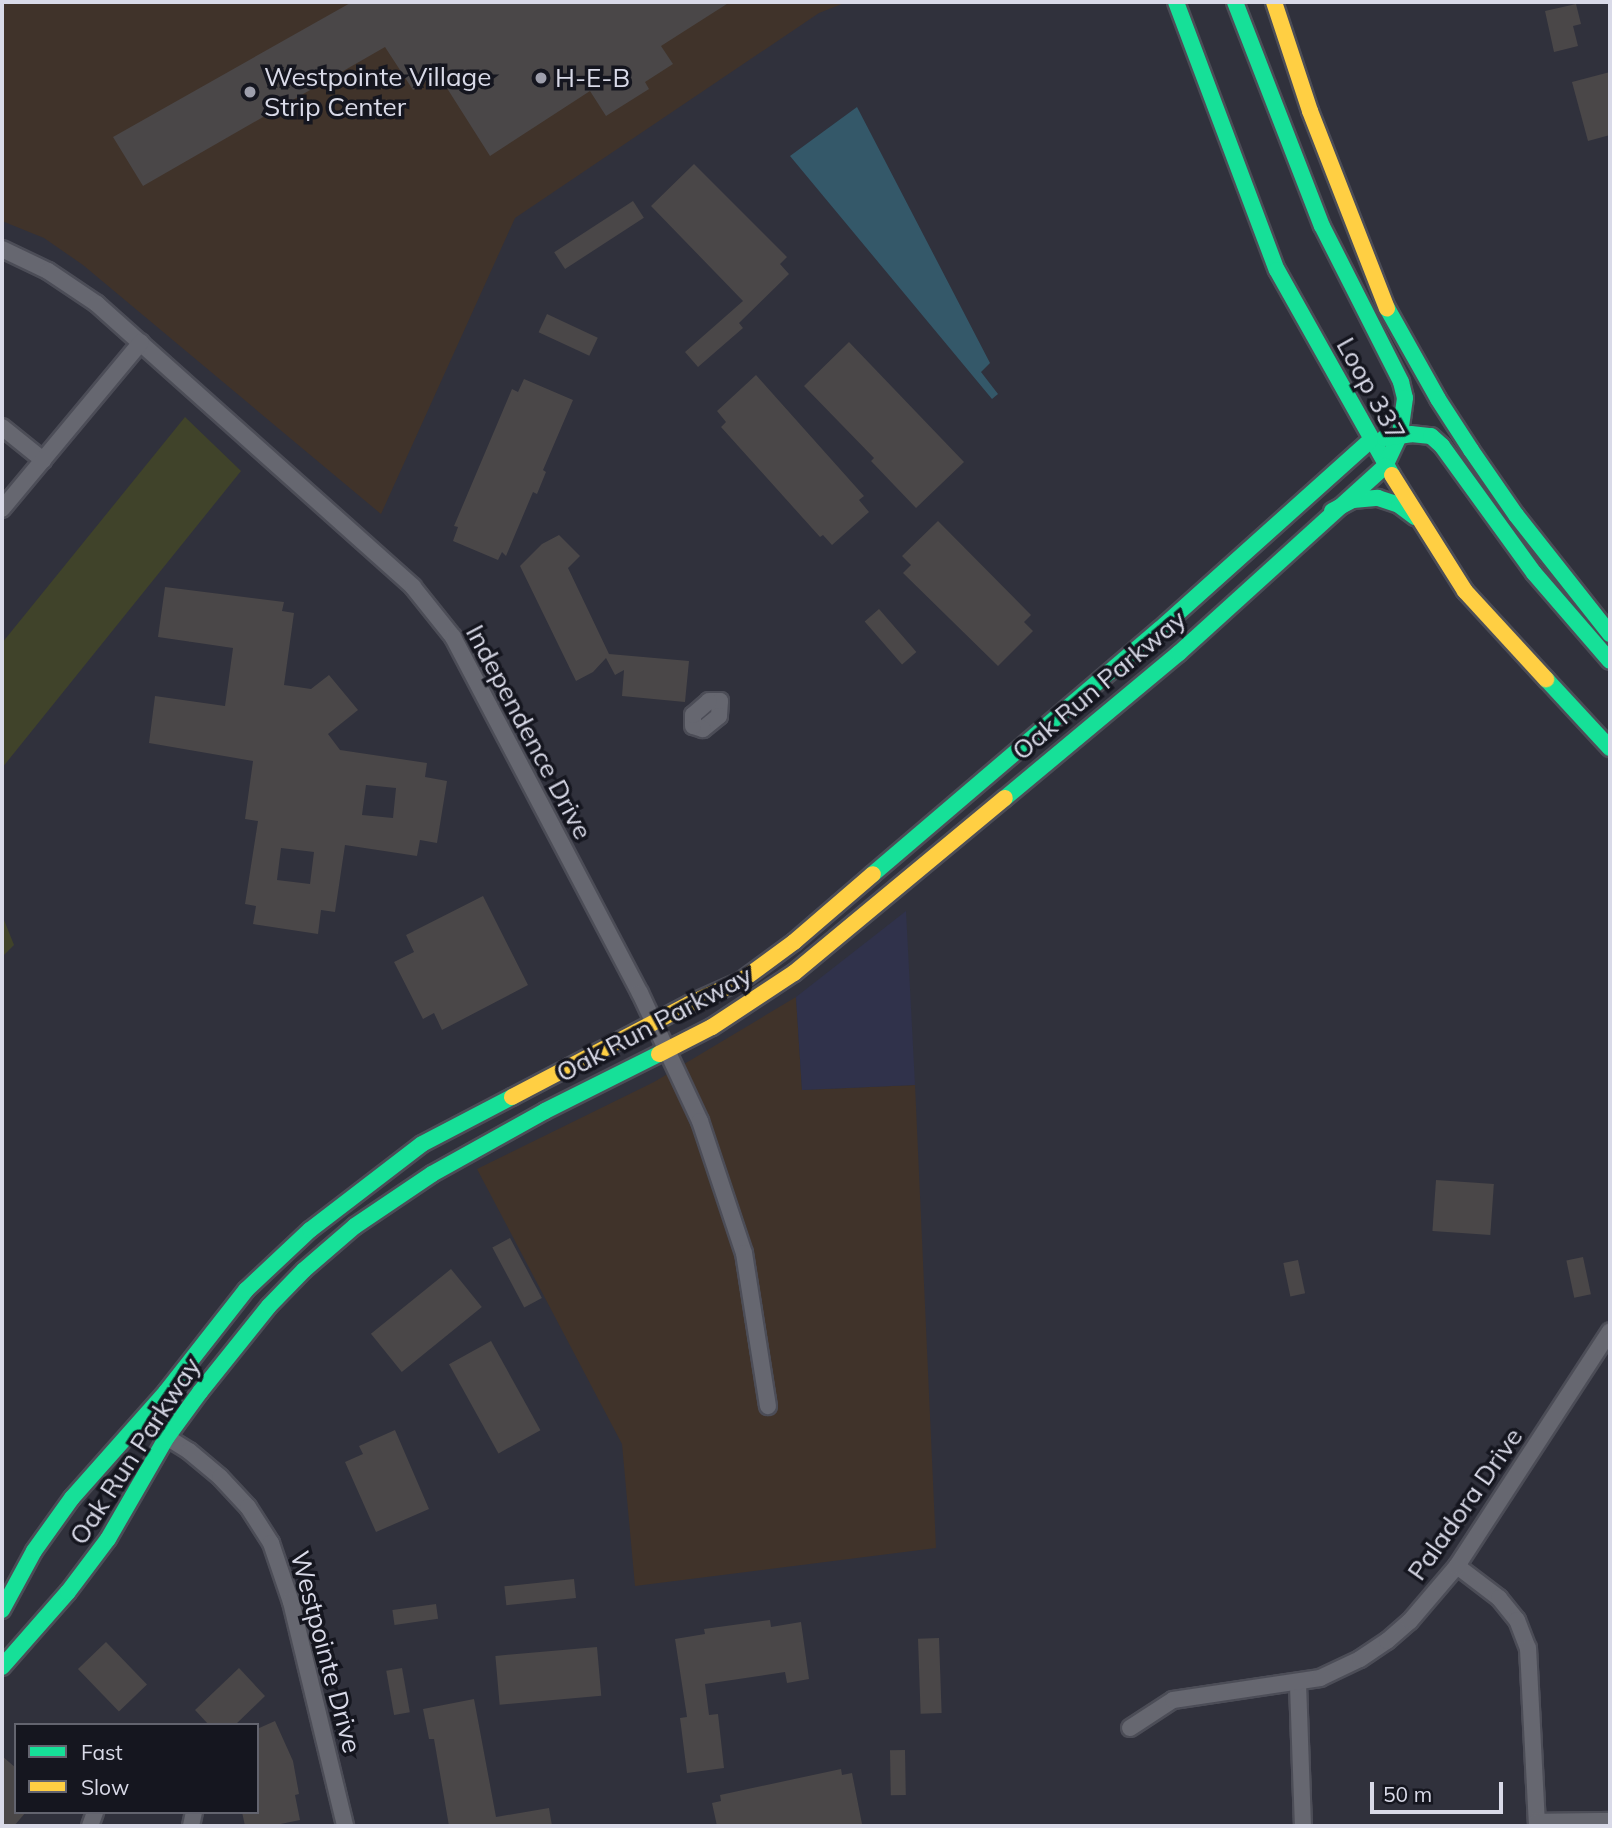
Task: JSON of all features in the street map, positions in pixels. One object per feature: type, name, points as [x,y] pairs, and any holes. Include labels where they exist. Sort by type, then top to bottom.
[{"type":"street","name":"Loop 337","points":[[1176,2],[1278,270],[1370,441],[1465,590],[1610,748]]},
{"type":"street","points":[[1235,2],[1322,226],[1401,382],[1405,398],[1400,434],[1385,466]]},
{"type":"street","name":"Loop 337","points":[[1274,2],[1310,111],[1379,293],[1438,399],[1471,450],[1516,515],[1610,634]]},
{"type":"street","name":"Independence Drive","points":[[2,250],[74,287],[141,342],[413,587],[440,619],[484,693],[669,1048],[714,1157],[744,1253],[768,1406]]},
{"type":"street","points":[[2,509],[141,342]]},
{"type":"street","points":[[2,427],[43,460]]},
{"type":"street","points":[[1370,441],[1400,434],[1431,436],[1442,446],[1534,573],[1610,661]]},
{"type":"street","name":"Oak Run Parkway","points":[[2,1610],[51,1526],[141,1421],[246,1290],[310,1230],[422,1144],[655,1022],[741,981],[794,942],[1158,630],[1370,441]]},
{"type":"street","name":"Oak Run Parkway","points":[[2,1667],[68,1592],[108,1539],[167,1437],[268,1306],[355,1226],[465,1154],[712,1027],[794,973],[1179,653],[1332,511],[1385,466]]},
{"type":"street","points":[[1332,511],[1353,500],[1378,498],[1399,505],[1421,522]]},
{"type":"street","name":"Paladora Drive","points":[[1130,1728],[1173,1700],[1298,1684],[1341,1670],[1387,1641],[1410,1621],[1457,1566],[1610,1331]]},
{"type":"street","name":"Westpointe Drive","points":[[141,1421],[205,1464],[235,1492],[260,1524],[276,1552],[291,1602],[345,1826]]},
{"type":"street","points":[[1457,1566],[1499,1598],[1517,1620],[1528,1648],[1537,1824],[1610,1821]]},
{"type":"street","points":[[1298,1684],[1303,1826]]},
{"type":"shaded area","points":[[2,2],[847,2],[819,13],[515,218],[381,514],[83,265],[44,238],[2,221]]},
{"type":"shaded area","points":[[857,107],[990,363],[981,372],[998,394],[992,399],[790,156]]},
{"type":"shaded area","points":[[906,911],[915,1085],[802,1090],[796,997]]},
{"type":"shaded area","points":[[796,997],[802,1090],[915,1085],[936,1548],[635,1586],[622,1444],[477,1169],[654,1082]]},
{"type":"green space","points":[[185,417],[241,471],[2,768],[2,643]]},
{"type":"green space","points":[[2,915],[14,945],[2,957]]},
{"type":"building","name":"H-E-B","points":[[352,2],[730,2],[661,46],[673,64],[645,82],[649,89],[606,116],[590,91],[490,156],[438,74],[413,90],[385,47],[143,186],[113,137]]},
{"type":"building","points":[[1576,4],[1581,24],[1573,26],[1578,46],[1554,52],[1545,11]]},
{"type":"building","points":[[1610,72],[1610,135],[1588,141],[1572,82]]},
{"type":"building","points":[[694,164],[787,257],[780,264],[789,274],[739,323],[743,328],[698,367],[685,352],[743,301],[651,206]]},
{"type":"building","points":[[633,201],[644,218],[565,269],[554,252]]},
{"type":"building","points":[[547,314],[598,338],[589,356],[539,332]]},
{"type":"building","points":[[849,342],[964,462],[916,508],[871,461],[874,458],[804,386]]},
{"type":"building","points":[[756,375],[864,496],[859,500],[869,512],[832,545],[823,535],[820,537],[721,427],[726,422],[717,411]]},
{"type":"building","points":[[524,379],[573,400],[543,470],[546,472],[537,494],[533,492],[506,556],[502,552],[498,560],[453,541],[458,527],[454,526],[512,389],[518,392]]},
{"type":"building","points":[[938,521],[1031,615],[1024,622],[1033,631],[998,666],[903,573],[911,565],[902,556]]},
{"type":"building","points":[[559,535],[580,556],[568,568],[609,654],[689,661],[685,702],[622,696],[624,670],[615,675],[606,658],[593,672],[576,681],[520,566],[542,544]]},
{"type":"building","points":[[165,587],[284,602],[282,611],[294,613],[284,685],[311,689],[329,675],[358,710],[328,734],[340,750],[427,763],[425,777],[447,781],[437,843],[420,840],[417,856],[345,845],[335,912],[321,910],[318,934],[253,924],[256,906],[245,904],[258,821],[245,819],[253,761],[149,743],[155,696],[225,706],[233,648],[158,637]],"holes":[[[366,785],[396,788],[393,818],[362,815]],[[281,848],[314,852],[310,884],[277,880]]]},
{"type":"building","points":[[879,609],[916,652],[902,664],[865,621]]},
{"type":"building","points":[[483,896],[528,985],[442,1030],[434,1013],[423,1019],[394,962],[414,952],[406,935]]},
{"type":"building","points":[[1436,1180],[1494,1184],[1490,1235],[1432,1231]]},
{"type":"building","points":[[510,1238],[542,1298],[524,1307],[492,1247]]},
{"type":"building","points":[[1583,1257],[1591,1294],[1574,1298],[1566,1261]]},
{"type":"building","points":[[1298,1260],[1305,1293],[1290,1296],[1283,1263]]},
{"type":"building","points":[[451,1269],[482,1307],[402,1372],[371,1334]]},
{"type":"building","points":[[491,1341],[540,1430],[498,1453],[449,1364]]},
{"type":"building","points":[[395,1430],[429,1509],[376,1532],[345,1462],[363,1454],[359,1446]]},
{"type":"building","points":[[574,1579],[576,1598],[506,1605],[504,1586]]},
{"type":"building","points":[[436,1604],[438,1619],[395,1625],[392,1610]]},
{"type":"building","points":[[770,1620],[771,1627],[801,1622],[809,1679],[787,1683],[785,1672],[705,1684],[709,1715],[718,1714],[724,1768],[687,1773],[680,1718],[687,1717],[675,1639],[705,1634],[704,1629]]},
{"type":"building","points":[[939,1638],[942,1713],[921,1714],[918,1639]]},
{"type":"building","points":[[106,1642],[147,1684],[119,1712],[78,1669]]},
{"type":"building","points":[[597,1647],[601,1696],[500,1705],[495,1656]]},
{"type":"building","points":[[239,1668],[265,1696],[237,1723],[207,1723],[195,1710]]},
{"type":"building","points":[[402,1668],[410,1712],[394,1715],[386,1671]]},
{"type":"building","points":[[474,1699],[496,1817],[549,1808],[552,1826],[449,1826],[434,1739],[429,1739],[423,1709]]},
{"type":"building","points":[[275,1721],[293,1761],[300,1820],[271,1826],[245,1826],[242,1814],[259,1814],[259,1728]]},
{"type":"building","points":[[890,1750],[905,1750],[906,1795],[891,1795]]},
{"type":"building","points":[[2,1756],[14,1766],[14,1814],[24,1814],[14,1826],[2,1826]]},
{"type":"building","points":[[841,1769],[842,1775],[852,1773],[862,1824],[717,1826],[712,1803],[721,1801],[720,1795]]},
{"type":"traffic: fast","points":[[1176,2],[1277,270],[1392,475]]},
{"type":"traffic: fast","points":[[1235,2],[1322,226],[1401,382],[1405,398],[1400,434],[1385,466]]},
{"type":"traffic: fast","points":[[1387,308],[1438,399],[1471,450],[1516,515],[1610,634]]},
{"type":"traffic: fast","points":[[1384,438],[1411,434],[1431,436],[1442,446],[1534,573],[1610,661]]},
{"type":"traffic: fast","points":[[873,874],[1159,630],[1370,441]]},
{"type":"traffic: fast","points":[[1005,798],[1179,653],[1385,466]]},
{"type":"traffic: fast","points":[[1332,511],[1353,500],[1378,498],[1399,505],[1415,517]]},
{"type":"traffic: fast","points":[[1546,679],[1610,748]]},
{"type":"traffic: fast","points":[[2,1667],[68,1592],[108,1539],[167,1437],[200,1392],[269,1306],[304,1270],[355,1226],[432,1174],[545,1111],[659,1054]]},
{"type":"traffic: fast","points":[[2,1610],[34,1551],[72,1498],[166,1392],[246,1290],[310,1230],[422,1144],[512,1097]]},
{"type":"traffic: slow","points":[[1274,2],[1310,111],[1387,308]]},
{"type":"traffic: slow","points":[[1392,475],[1465,591],[1546,679]]},
{"type":"traffic: slow","points":[[659,1054],[712,1027],[794,973],[1005,798]]},
{"type":"traffic: slow","points":[[512,1097],[689,1004],[741,981],[794,942],[873,874]]},
{"type":"place","name":"H-E-B","points":[[541,78]]},
{"type":"place","name":"Westpointe Village Strip Center","points":[[250,92]]}]
